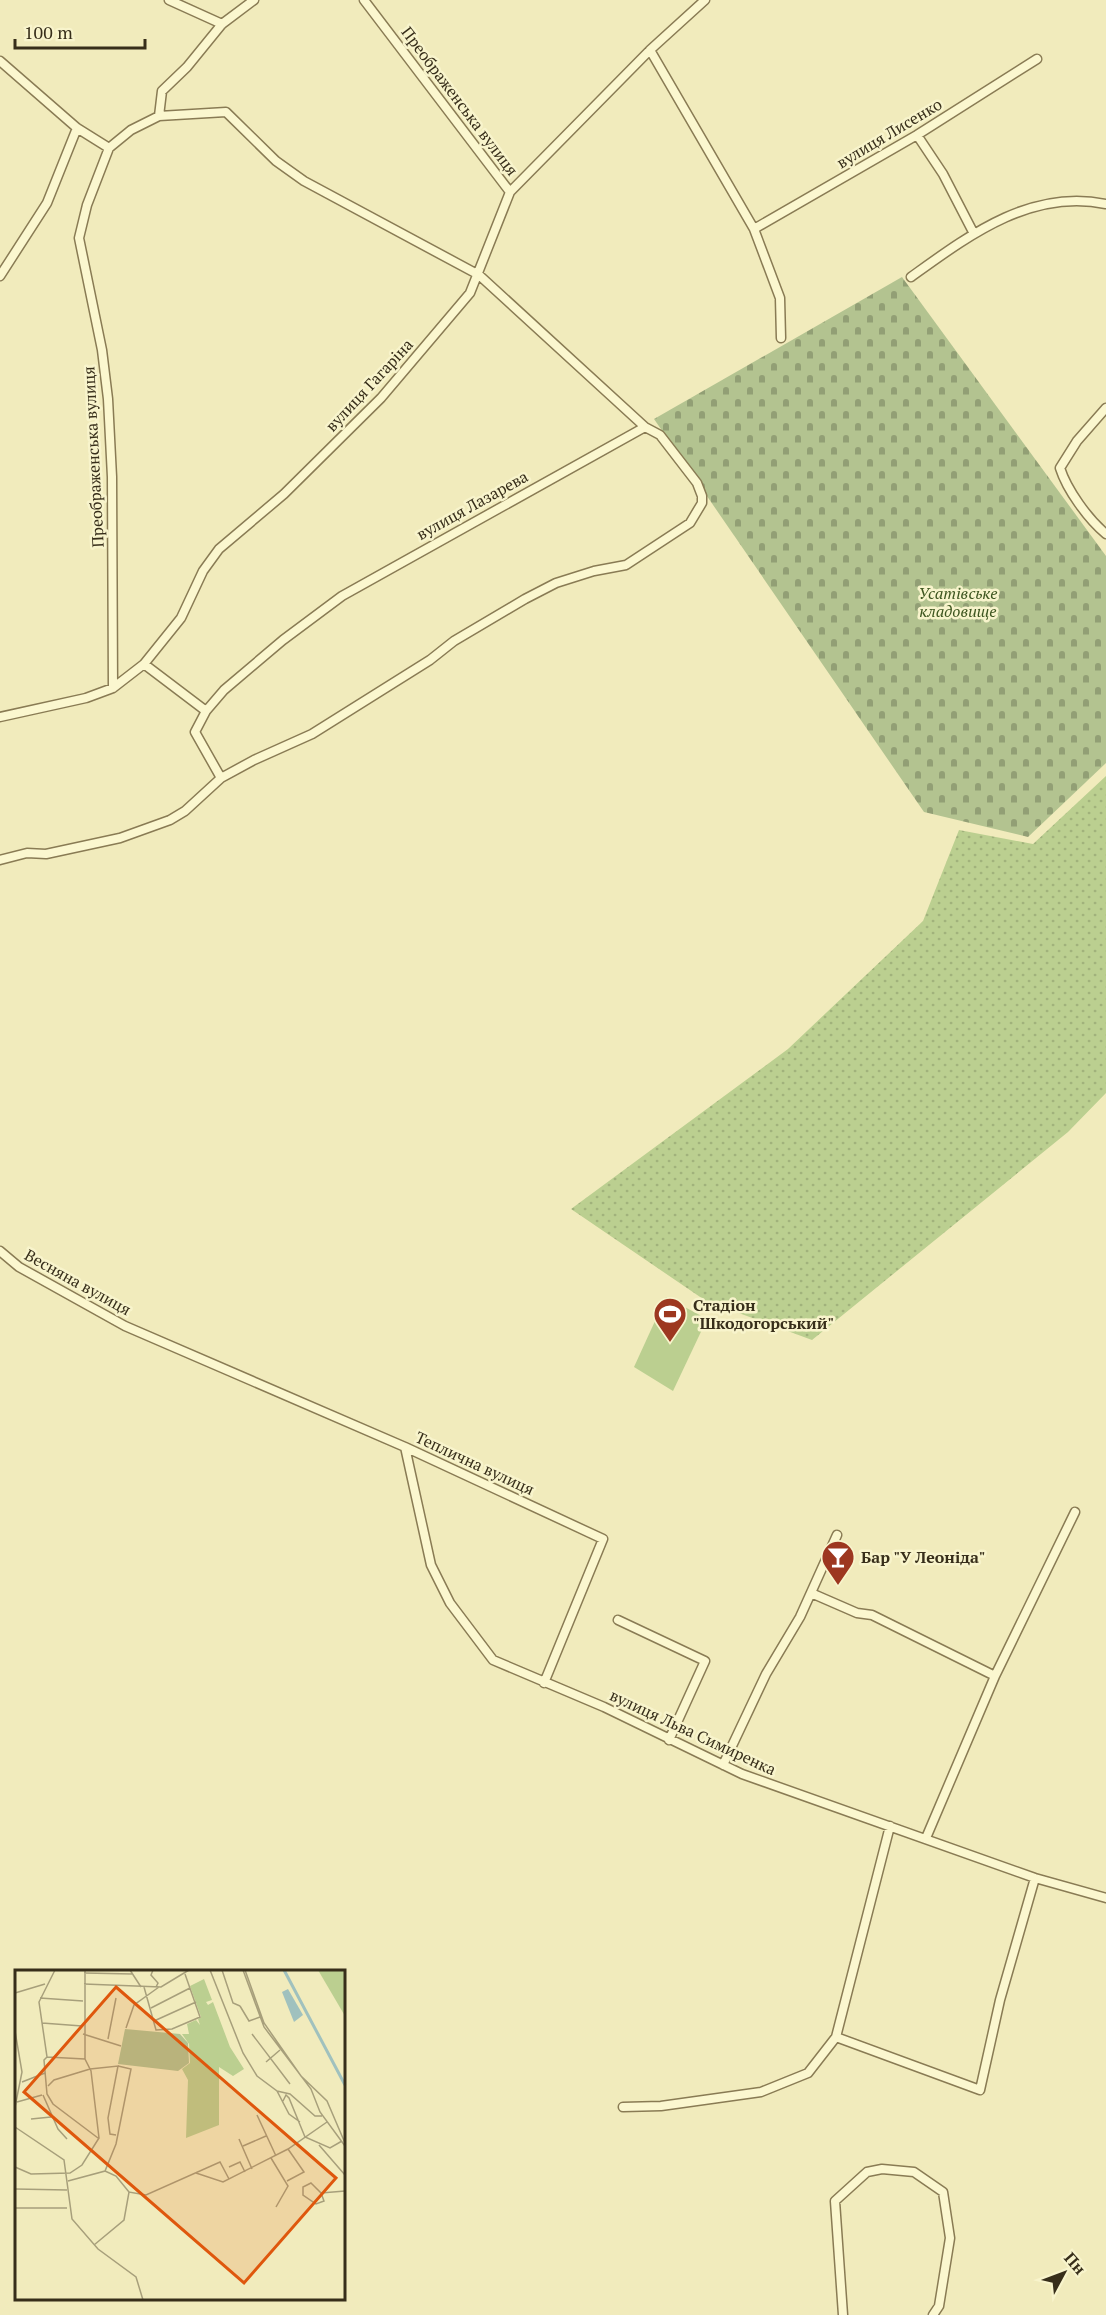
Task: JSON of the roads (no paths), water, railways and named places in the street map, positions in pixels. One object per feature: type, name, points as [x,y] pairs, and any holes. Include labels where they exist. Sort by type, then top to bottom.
[{"type":"street","points":[[169,0],[222,24]]},
{"type":"street","points":[[159,116],[162,91],[187,67],[222,24],[254,0]]},
{"type":"street","name":"Преображенська вулиця","points":[[364,0],[510,192]]},
{"type":"street","points":[[690,0],[695,8]]},
{"type":"street","name":"вулиця Гагаріна","points":[[0,717],[86,699],[113,688],[144,664],[181,618],[203,571],[219,549],[284,494],[381,398],[470,293],[510,192],[650,50],[705,0]]},
{"type":"street","points":[[650,50],[753,230],[780,298],[781,338]]},
{"type":"street","name":"вулиця Лисенко","points":[[753,230],[917,135],[1037,59]]},
{"type":"street","points":[[0,61],[77,128],[109,148],[131,130],[159,116],[226,112],[276,161],[304,181],[479,274],[645,427],[660,435],[697,483],[702,496],[702,503],[690,523],[626,565],[594,571],[556,583],[525,599],[454,641],[430,660],[312,734],[221,778],[185,812],[144,831],[46,854],[27,853],[0,860]]},
{"type":"street","points":[[0,276],[47,203],[77,128]]},
{"type":"street","points":[[917,135],[974,232]]},
{"type":"street","name":"Преображенська вулиця","points":[[109,148],[87,205],[79,238],[102,350],[108,399],[112,489],[113,688]]},
{"type":"street","points":[[910,277],[974,232],[1010,214],[1047,204],[1092,201],[1106,204]]},
{"type":"street","points":[[1106,409],[1062,461],[1060,468],[1062,477],[1106,534]]},
{"type":"street","name":"вулиця Лазарева","points":[[221,778],[195,732],[206,711],[224,690],[275,647],[342,596],[645,427]]},
{"type":"street","points":[[144,664],[206,711]]},
{"type":"street","name":"Весняна вулиця","points":[[0,1251],[19,1267],[145,1335],[334,1416]]},
{"type":"street","name":"Теплична вулиця","points":[[334,1416],[603,1539],[544,1683]]},
{"type":"street","name":"вулиця Льва Симиренка","points":[[405,1447],[431,1565],[450,1603],[493,1660],[604,1707],[742,1774],[1035,1878],[1106,1898]]},
{"type":"street","points":[[926,1838],[995,1676],[1075,1512]]},
{"type":"street","points":[[723,1765],[766,1674],[812,1593],[837,1535]]},
{"type":"street","points":[[812,1593],[857,1613],[872,1615],[995,1676]]},
{"type":"street","points":[[618,1620],[705,1661],[669,1740]]},
{"type":"street","points":[[623,2107],[661,2106],[761,2092],[808,2073],[836,2037],[890,1826]]},
{"type":"street","points":[[836,2037],[980,2090],[1000,2000],[1035,1878]]},
{"type":"street","points":[[843,2315],[835,2201],[867,2172],[882,2169],[914,2172],[943,2192],[950,2238],[939,2306],[933,2315]]},
{"type":"street","points":[[939,2306],[942,2315]]},
{"type":"place","name":"Стадіон \"Шкодогорський\"","points":[[670,1343]]},
{"type":"place","name":"Бар \"У Леоніда\"","points":[[838,1586]]},
{"type":"park label","name":"Усатівське кладовище","points":[[958,602]]}]
